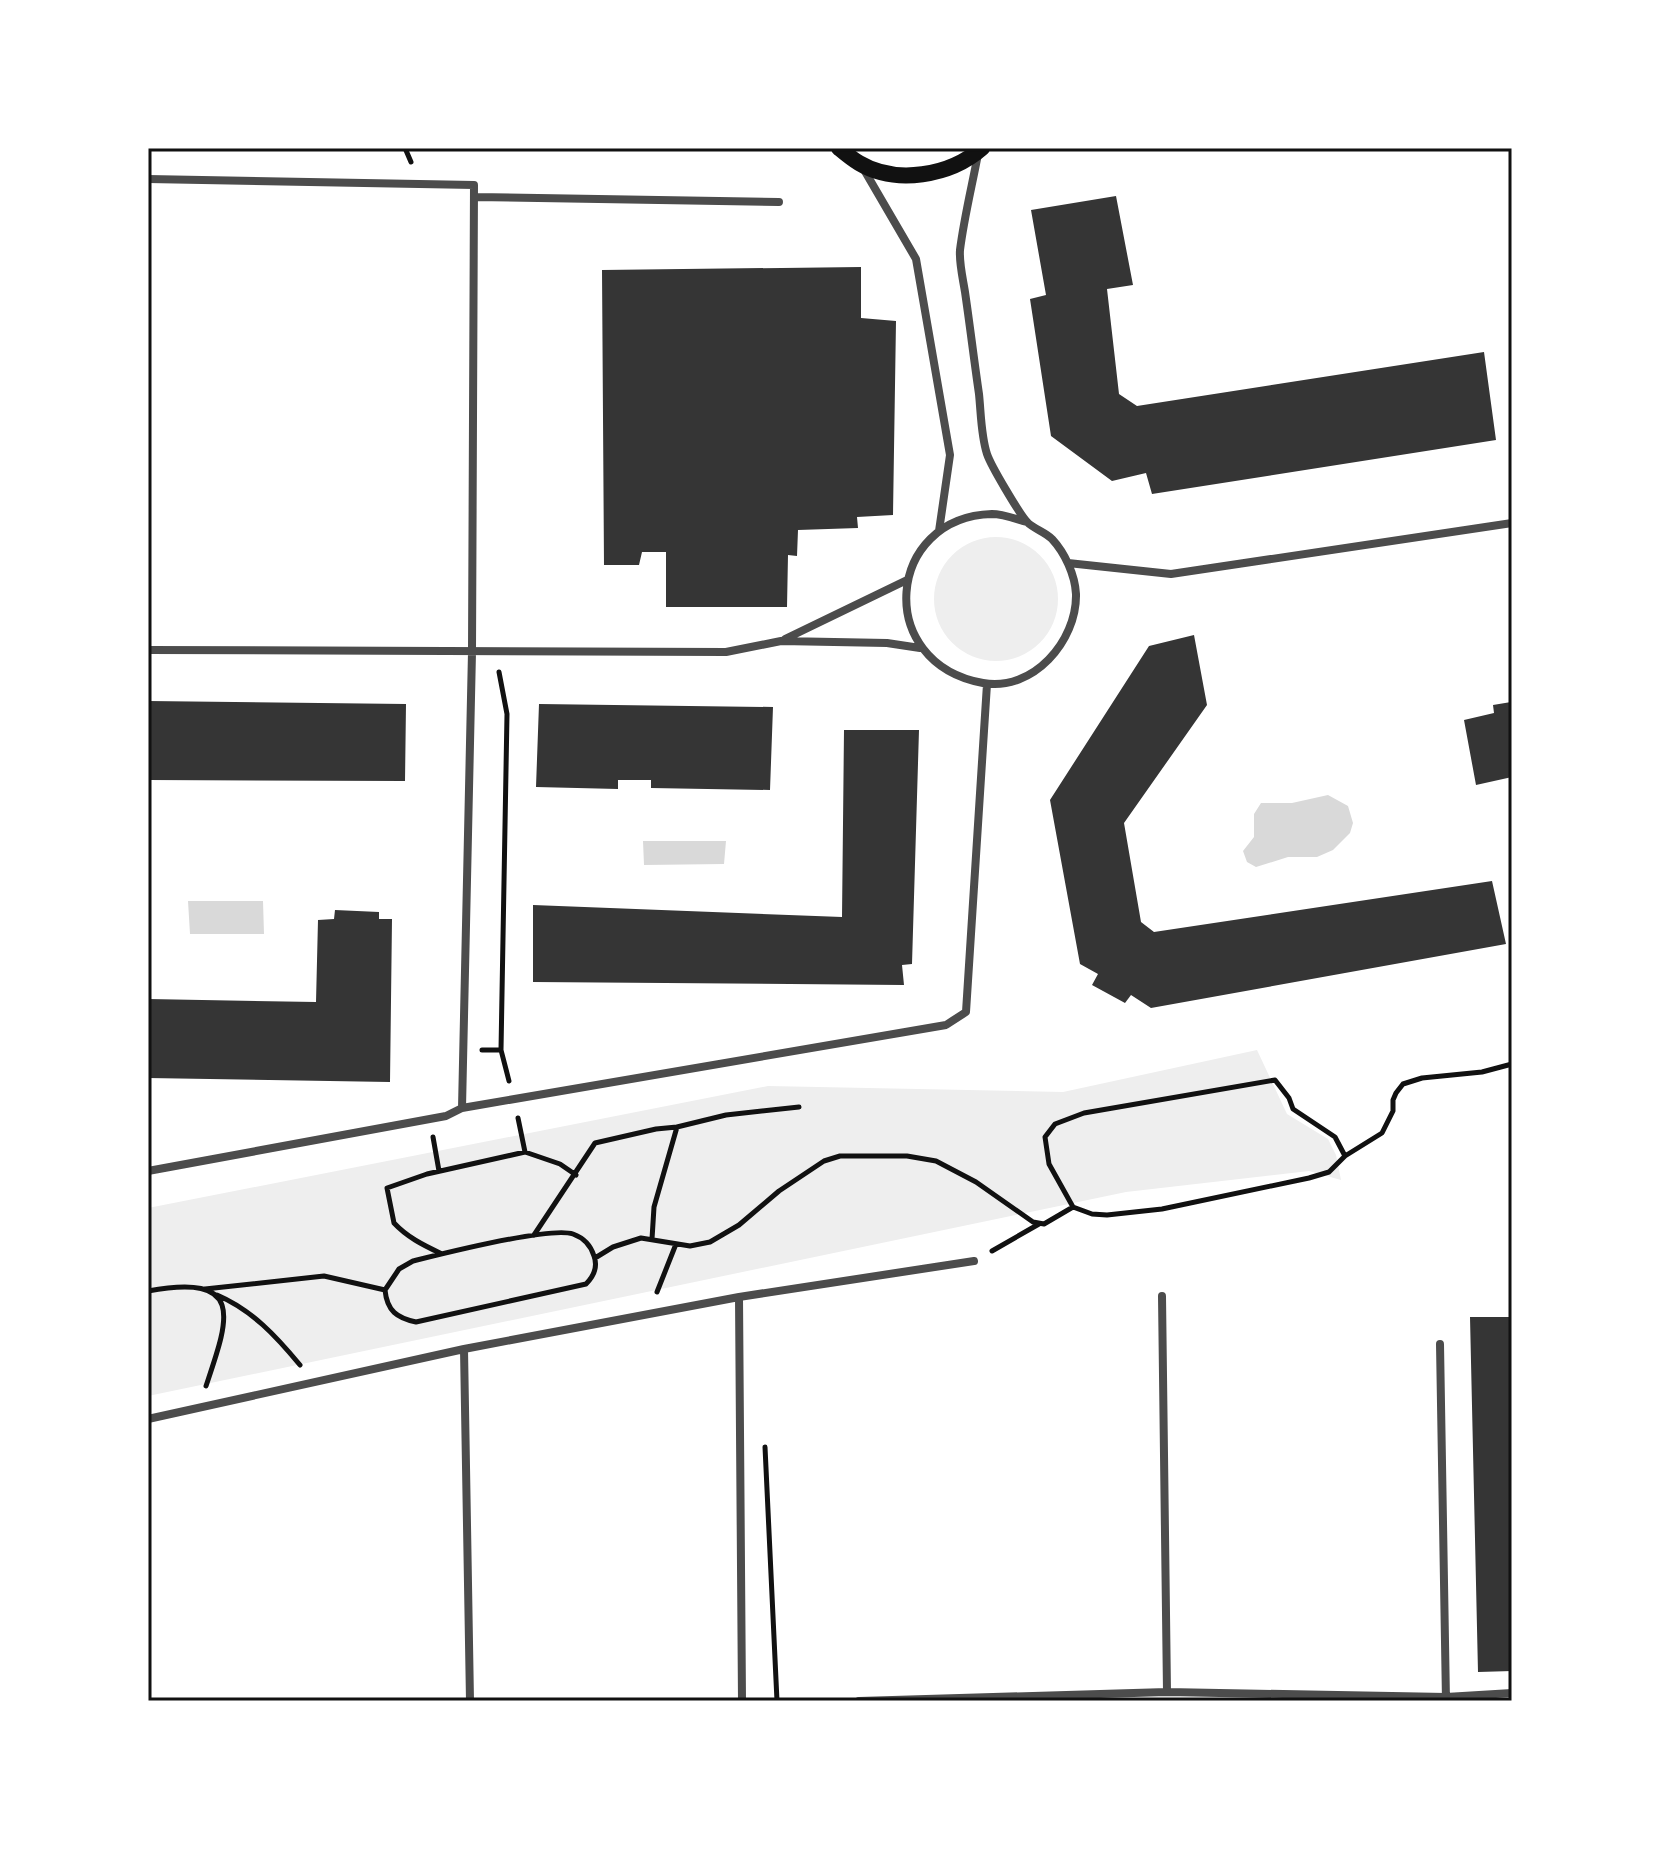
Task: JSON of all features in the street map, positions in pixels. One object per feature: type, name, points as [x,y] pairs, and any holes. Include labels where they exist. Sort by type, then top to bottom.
[{"type":"main road","points":[[839,148],[860,164],[890,174],[921,175],[951,167],[980,150]]},
{"type":"street","points":[[980,150],[960,253],[987,454],[1027,522]]},
{"type":"street","points":[[860,164],[916,259],[950,455],[939,531]]},
{"type":"street","points":[[148,179],[474,185],[472,652],[462,1108]]},
{"type":"street","points":[[474,197],[779,202]]},
{"type":"street","points":[[995,514],[1027,522],[1052,539],[1068,563],[1076,592],[1074,617],[1063,644],[1043,666],[1016,680],[987,684],[952,675],[920,648],[906,610],[907,580],[919,552],[939,531],[965,517],[995,514]]},
{"type":"street","points":[[1068,563],[1171,574],[1512,523]]},
{"type":"street","points":[[781,641],[907,580]]},
{"type":"street","points":[[148,650],[726,652],[781,641],[887,643],[920,648]]},
{"type":"street","points":[[148,1171],[446,1116],[462,1108],[946,1025],[966,1012],[987,684]]},
{"type":"street","points":[[148,1419],[464,1349],[739,1297],[974,1261]]},
{"type":"street","points":[[1162,1296],[1167,1692]]},
{"type":"street","points":[[739,1297],[742,1701]]},
{"type":"street","points":[[1440,1344],[1446,1699]]},
{"type":"street","points":[[464,1349],[470,1701]]},
{"type":"street","points":[[859,1701],[1167,1692],[1446,1699],[1512,1693]]},
{"type":"path","points":[[405,148],[410,158]]},
{"type":"path","points":[[488,1050],[501,1050],[507,714],[498,670]]},
{"type":"path","points":[[1345,1156],[1335,1137],[1293,1109],[1289,1098],[1275,1080],[1084,1113],[1055,1124],[1045,1137],[1049,1164],[1073,1207],[1092,1214],[1107,1215],[1162,1209],[1329,1172],[1345,1156],[1382,1133],[1393,1111],[1393,1100],[1403,1084],[1422,1078],[1482,1072],[1512,1064]]},
{"type":"path","points":[[534,1235],[595,1143],[726,1115],[799,1107]]},
{"type":"path","points":[[652,1239],[654,1207],[677,1127]]},
{"type":"path","points":[[441,1253],[410,1237],[394,1223],[387,1188],[427,1174],[525,1152],[560,1164],[576,1175]]},
{"type":"path","points":[[595,1258],[613,1247],[641,1238],[702,1245],[721,1237],[779,1191],[824,1161],[840,1156],[936,1161],[965,1175],[1039,1224]]},
{"type":"path","points":[[974,1261],[1039,1224],[1053,1221],[1073,1207]]},
{"type":"path","points":[[556,1232],[574,1234],[588,1244],[595,1258],[595,1272],[586,1284],[416,1322],[402,1319],[386,1303],[385,1290],[399,1269],[413,1261],[534,1235],[556,1232]]},
{"type":"path","points":[[647,1314],[676,1244]]},
{"type":"path","points":[[148,1291],[172,1286],[205,1289],[324,1276],[385,1290]]},
{"type":"path","points":[[205,1289],[256,1317],[289,1351],[312,1382]]},
{"type":"path","points":[[199,1408],[224,1334],[224,1305],[216,1295]]},
{"type":"path","points":[[764,1435],[777,1701]]},
{"type":"shaded area","points":[[996,537],[1020,542],[1040,555],[1053,575],[1058,599],[1053,623],[1040,643],[1020,656],[996,661],[972,656],[952,643],[939,623],[934,599],[939,575],[952,555],[972,542]]},
{"type":"shaded area","points":[[1328,795],[1348,806],[1353,823],[1350,833],[1333,850],[1317,857],[1288,857],[1256,867],[1247,862],[1243,851],[1254,837],[1254,814],[1261,803],[1292,803]]},
{"type":"shaded area","points":[[643,841],[726,841],[724,864],[644,865]]},
{"type":"shaded area","points":[[188,901],[263,901],[264,934],[190,934]]},
{"type":"shaded area","points":[[1257,1050],[1287,1114],[1328,1139],[1336,1155],[1341,1180],[1309,1171],[1126,1192],[148,1396],[148,1208],[768,1086],[1063,1092]]},
{"type":"building","points":[[1116,196],[1133,285],[1107,289],[1119,394],[1137,406],[1484,352],[1496,440],[1152,494],[1146,473],[1112,481],[1051,436],[1030,299],[1046,295],[1031,210]]},
{"type":"building","points":[[861,267],[861,318],[896,321],[893,515],[857,517],[858,528],[798,530],[797,556],[788,555],[787,607],[666,607],[666,552],[642,552],[639,565],[604,565],[602,270]]},
{"type":"building","points":[[1194,635],[1207,705],[1124,823],[1141,922],[1154,932],[1492,881],[1506,944],[1151,1008],[1131,995],[1125,1003],[1092,985],[1098,974],[1080,964],[1050,800],[1149,646]]},
{"type":"building","points":[[148,701],[406,704],[405,781],[148,780]]},
{"type":"building","points":[[1511,702],[1512,777],[1476,785],[1464,720],[1494,713],[1493,705]]},
{"type":"building","points":[[539,704],[773,707],[770,790],[651,788],[651,780],[618,780],[618,789],[536,787]]},
{"type":"building","points":[[844,730],[919,730],[912,964],[902,965],[904,985],[533,982],[533,905],[842,917]]},
{"type":"building","points":[[335,910],[379,912],[379,919],[392,919],[390,1082],[148,1078],[148,999],[316,1002],[318,920],[334,919]]},
{"type":"building","points":[[1470,1317],[1512,1317],[1512,1671],[1478,1672]]}]
